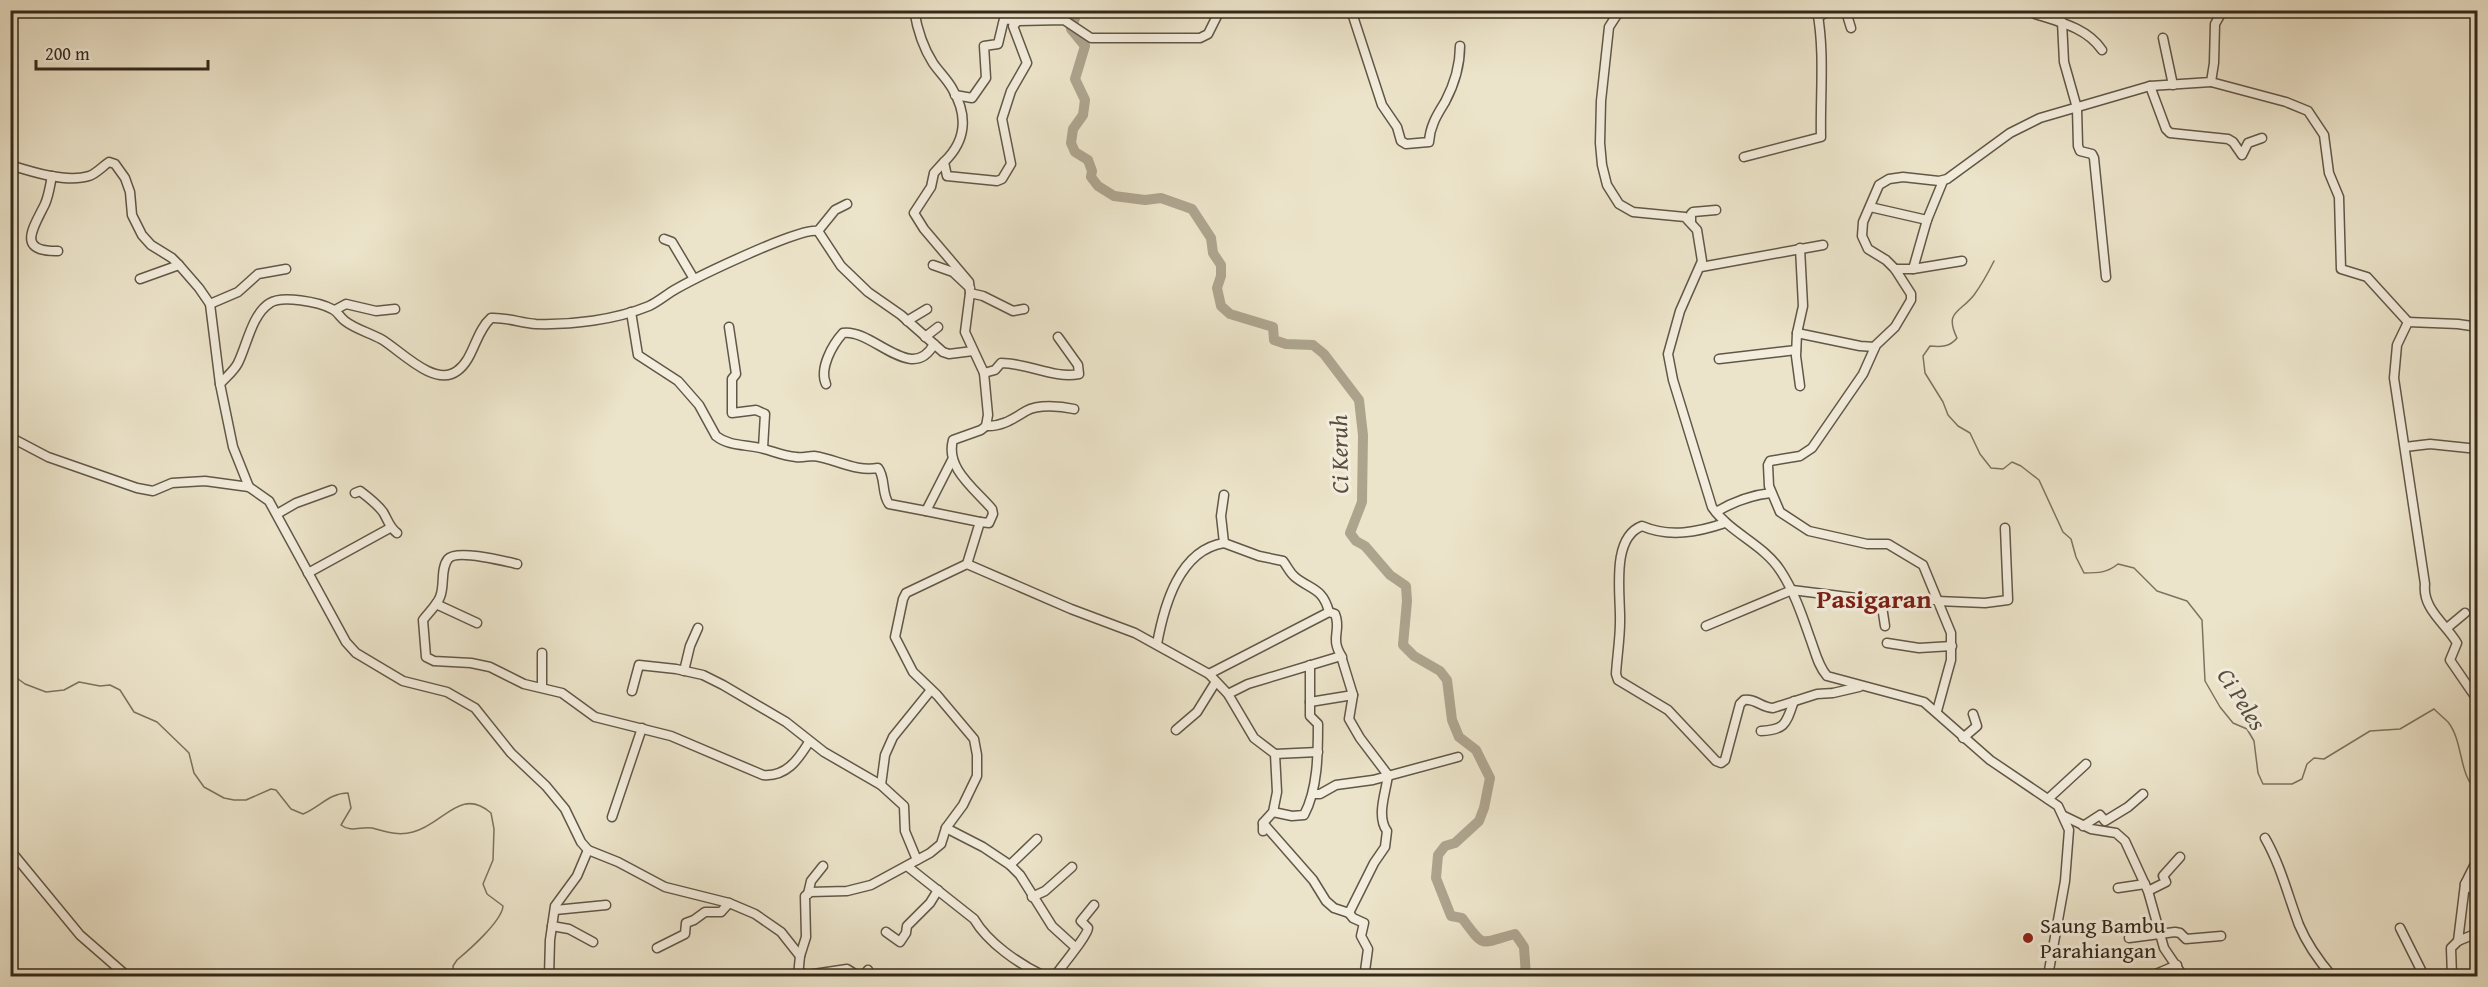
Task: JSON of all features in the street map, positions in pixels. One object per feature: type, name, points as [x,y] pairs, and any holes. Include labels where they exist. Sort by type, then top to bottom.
[{"type":"street","points":[[914,10],[932,62],[961,106],[963,127],[961,140],[953,153],[934,173],[931,187],[915,209],[915,216],[966,277],[970,291],[964,324],[967,340],[979,359],[984,373],[988,415],[986,426]]},
{"type":"street","points":[[955,95],[972,98],[986,78],[984,46],[999,43],[1004,20],[1064,20],[1091,38],[1200,38],[1208,34],[1220,10]]},
{"type":"street","points":[[1351,10],[1382,105],[1397,127],[1401,141],[1406,144],[1429,142],[1429,132],[1437,113],[1446,101],[1455,75],[1460,59],[1460,46]]},
{"type":"street","points":[[1620,10],[1610,27],[1601,101],[1600,143],[1607,185],[1619,204],[1633,212],[1680,216],[1691,221]]},
{"type":"street","points":[[1744,157],[1821,137],[1822,41],[1818,14],[1831,10]]},
{"type":"street","points":[[1843,10],[1851,28]]},
{"type":"street","points":[[2211,82],[2215,24],[2223,10]]},
{"type":"street","points":[[2035,14],[2062,22],[2094,39],[2102,50]]},
{"type":"street","points":[[944,162],[947,176],[952,178],[998,181],[1010,168],[1010,151],[1002,119],[1011,91],[1027,63],[1013,26],[1018,21]]},
{"type":"street","points":[[2062,22],[2064,62],[2077,108],[2078,146],[2080,151],[2092,154],[2094,158],[2106,277]]},
{"type":"street","points":[[2163,38],[2173,85]]},
{"type":"street","points":[[1913,268],[1927,220],[1943,181],[2010,133],[2040,118],[2150,86],[2211,82],[2286,102],[2308,111],[2324,135],[2329,172],[2339,196],[2341,269],[2346,273],[2363,274],[2367,277],[2408,322],[2478,327]]},
{"type":"street","points":[[2150,86],[2166,129],[2170,133],[2228,139],[2242,155],[2249,143],[2262,138]]},
{"type":"street","points":[[10,165],[52,176],[89,176],[109,162],[115,164],[125,178],[130,192],[132,215],[142,235],[151,245],[179,265],[210,304],[220,384],[233,447],[249,487]]},
{"type":"street","points":[[52,176],[46,203],[33,223],[31,239],[33,246],[41,251],[58,251]]},
{"type":"street","points":[[1937,711],[1952,660],[1952,646],[1950,633],[1923,565],[1888,544],[1867,544],[1809,531],[1780,512],[1768,480],[1769,463],[1772,460],[1800,456],[1812,448],[1863,374],[1875,347],[1895,327],[1911,300],[1911,294],[1895,269],[1886,260],[1868,249],[1862,236],[1863,222],[1880,184],[1889,179],[1903,177],[1943,181]]},
{"type":"street","points":[[220,384],[237,365],[262,311],[273,301],[322,304],[334,310],[345,322],[389,344],[409,362],[428,371],[446,374],[456,372],[466,360],[483,325],[491,318],[536,324],[570,324],[631,312],[651,305],[694,279],[765,245],[796,237],[803,232],[818,231],[835,210],[847,204]]},
{"type":"street","points":[[1870,207],[1927,220]]},
{"type":"street","points":[[1716,210],[1690,214],[1691,221],[1697,230],[1701,267],[1680,311],[1668,354],[1689,434],[1716,512],[1725,523],[1776,564],[1792,590],[1823,672],[1834,679],[1916,698],[1937,711],[1963,738],[1990,760],[2058,806],[2069,830],[2066,876],[2048,976]]},
{"type":"street","points":[[818,231],[841,266],[868,292],[934,344],[949,354],[973,351]]},
{"type":"street","points":[[664,239],[672,242],[694,279]]},
{"type":"street","points":[[1701,267],[1800,248],[1823,246]]},
{"type":"street","points":[[1800,248],[1803,306],[1796,350],[1800,386]]},
{"type":"street","points":[[1895,269],[1962,261]]},
{"type":"street","points":[[140,279],[179,265]]},
{"type":"street","points":[[933,265],[953,272],[970,291],[1013,311],[1024,309]]},
{"type":"street","points":[[210,304],[238,292],[258,274],[286,269]]},
{"type":"street","points":[[334,310],[346,304],[376,311],[395,309]]},
{"type":"street","points":[[907,321],[927,309]]},
{"type":"street","points":[[631,312],[638,355],[678,381],[699,405],[716,436],[720,439],[730,444],[763,448],[780,455],[815,456],[869,470],[878,468],[882,474],[884,496],[889,504],[989,523],[993,514],[992,508],[961,475],[952,460],[950,453],[953,440],[986,426],[1004,423],[1034,408],[1074,409]]},
{"type":"street","points":[[2408,322],[2397,345],[2394,369],[2425,584],[2424,595],[2439,620],[2457,643],[2450,660],[2478,704]]},
{"type":"street","points":[[729,327],[736,374],[732,379],[732,412],[756,410],[765,414],[763,448]]},
{"type":"street","points":[[925,337],[938,327]]},
{"type":"street","points":[[826,384],[823,377],[824,369],[835,344],[843,333],[857,335],[898,356],[908,358],[921,358],[929,353],[934,344]]},
{"type":"street","points":[[1797,333],[1875,347]]},
{"type":"street","points":[[984,373],[995,370],[1001,363],[1011,363],[1062,375],[1079,374],[1078,365],[1058,337]]},
{"type":"street","points":[[1719,359],[1796,350]]},
{"type":"street","points":[[10,437],[48,457],[137,488],[153,490],[172,483],[193,480],[249,487],[269,501],[346,642],[356,653],[404,681],[447,692],[475,708],[511,753],[546,786],[565,809],[581,842],[588,850],[618,862],[665,887],[729,903],[770,923],[781,932],[800,956]]},
{"type":"street","points":[[2405,447],[2430,444],[2478,449]]},
{"type":"street","points":[[926,511],[952,460]]},
{"type":"street","points":[[277,514],[296,503],[332,490]]},
{"type":"street","points":[[308,573],[393,530],[375,503],[360,491],[355,493]]},
{"type":"street","points":[[1716,512],[1732,502],[1754,495],[1771,493]]},
{"type":"street","points":[[1224,495],[1221,516],[1224,543]]},
{"type":"street","points":[[808,894],[817,891],[847,891],[863,887],[907,866],[941,844],[946,828],[963,805],[977,776],[974,739],[938,694],[914,672],[895,637],[906,593],[967,564],[980,522]]},
{"type":"street","points":[[1725,523],[1689,534],[1642,526],[1632,532],[1624,547],[1618,578],[1620,624],[1616,677],[1668,710],[1719,763],[1725,760],[1742,701],[1752,700],[1770,709],[1817,694],[1863,686]]},
{"type":"street","points":[[1706,626],[1792,590],[1881,600],[1985,603],[2008,600],[2005,528]]},
{"type":"street","points":[[1157,644],[1167,601],[1182,571],[1204,549],[1224,543],[1259,556],[1283,561],[1292,575],[1319,591],[1329,612]]},
{"type":"street","points":[[517,564],[473,556],[453,556],[448,559],[441,595],[423,620],[428,659],[490,667],[524,684],[562,693],[596,717],[690,742],[743,768],[769,776],[776,776],[798,761],[809,742]]},
{"type":"street","points":[[967,564],[1071,609],[1135,633],[1209,674],[1215,683],[1228,694],[1254,738],[1275,754],[1318,752]]},
{"type":"street","points":[[1881,600],[1885,626]]},
{"type":"street","points":[[436,604],[477,622]]},
{"type":"street","points":[[1209,674],[1329,612],[1335,614],[1339,622],[1334,643],[1342,657],[1353,695],[1349,719],[1388,775],[1383,801],[1382,824],[1387,831],[1385,847],[1374,863],[1349,913]]},
{"type":"street","points":[[2447,628],[2465,614]]},
{"type":"street","points":[[684,671],[690,646],[698,628]]},
{"type":"street","points":[[1887,643],[1919,648],[1952,646]]},
{"type":"street","points":[[542,653],[542,687]]},
{"type":"street","points":[[1228,694],[1248,684],[1323,660],[1342,657]]},
{"type":"street","points":[[632,692],[639,665],[703,675],[746,696],[805,735],[809,742],[880,784],[904,806],[905,831],[917,860]]},
{"type":"street","points":[[1273,812],[1292,816],[1304,814],[1313,794],[1318,752],[1318,724],[1310,716],[1310,665]]},
{"type":"street","points":[[1176,730],[1197,712],[1215,683]]},
{"type":"street","points":[[880,784],[885,755],[893,737],[931,690]]},
{"type":"street","points":[[1310,702],[1353,695]]},
{"type":"street","points":[[1761,730],[1780,728],[1788,718],[1794,701]]},
{"type":"street","points":[[1963,738],[1976,728],[1973,714]]},
{"type":"street","points":[[612,817],[642,728]]},
{"type":"street","points":[[1275,754],[1277,792],[1273,812],[1263,827],[1313,880],[1334,909],[1349,913],[1353,918],[1364,923],[1361,936],[1368,948],[1365,971],[1368,976]]},
{"type":"street","points":[[1313,794],[1320,794],[1336,785],[1359,783],[1458,757]]},
{"type":"street","points":[[2048,799],[2086,764]]},
{"type":"street","points":[[2083,826],[2100,816],[2105,821],[2128,807],[2143,794]]},
{"type":"street","points":[[2064,816],[2083,826],[2112,831],[2121,836],[2147,887],[2164,948],[2183,976]]},
{"type":"street","points":[[946,828],[1010,865],[1020,875],[1052,926],[1076,947]]},
{"type":"street","points":[[2265,838],[2278,861],[2300,928],[2316,957],[2332,976]]},
{"type":"street","points":[[1010,865],[1037,839]]},
{"type":"street","points":[[10,850],[80,935],[110,964],[127,976]]},
{"type":"street","points":[[549,976],[555,910],[577,876],[588,850]]},
{"type":"street","points":[[2118,888],[2147,887],[2166,882],[2163,876],[2181,857]]},
{"type":"street","points":[[2458,941],[2465,884],[2475,864]]},
{"type":"street","points":[[823,866],[811,881],[808,894],[804,899],[806,938],[800,956],[798,974],[807,975],[847,969],[863,974]]},
{"type":"street","points":[[907,866],[974,919],[981,930],[1026,967],[1044,976]]},
{"type":"street","points":[[1032,897],[1045,891],[1071,867]]},
{"type":"street","points":[[2465,884],[2478,894]]},
{"type":"street","points":[[886,932],[900,942],[906,933],[907,926],[930,903],[938,890]]},
{"type":"street","points":[[657,948],[685,934],[686,923],[705,912],[721,912],[729,903]]},
{"type":"street","points":[[555,910],[606,905]]},
{"type":"street","points":[[1055,976],[1087,935],[1088,928],[1081,921],[1094,905]]},
{"type":"street","points":[[2452,976],[2451,948],[2458,941],[2475,934],[2478,919]]},
{"type":"street","points":[[552,926],[569,929],[593,942]]},
{"type":"street","points":[[2400,928],[2424,976]]},
{"type":"street","points":[[2129,938],[2160,932],[2178,932],[2187,939],[2221,936]]},
{"type":"street","points":[[110,964],[110,976]]},
{"type":"street","points":[[2151,976],[2177,965]]},
{"type":"waterway","name":"Ci Keruh","points":[[1078,10],[1071,29],[1085,46],[1075,79],[1085,100],[1083,115],[1073,129],[1071,143],[1075,152],[1088,160],[1092,171],[1091,177],[1098,186],[1114,196],[1145,200],[1161,198],[1192,209],[1211,238],[1213,253],[1221,265],[1221,276],[1217,288],[1221,306],[1230,314],[1273,327],[1274,340],[1286,344],[1313,345],[1324,354],[1359,400],[1363,435],[1362,502],[1350,533],[1356,541],[1365,546],[1390,575],[1406,586],[1403,645],[1414,656],[1440,671],[1447,680],[1452,720],[1459,737],[1476,750],[1490,778],[1479,821],[1455,843],[1445,846],[1438,855],[1436,878],[1451,916],[1462,918],[1480,939],[1489,941],[1515,934],[1524,947],[1526,976]]},
{"type":"waterway","name":"Ci Peles","points":[[1994,261],[1974,295],[1953,317],[1953,329],[1957,338],[1945,346],[1930,346],[1923,356],[1925,373],[1943,402],[1948,415],[1958,426],[1970,433],[1980,454],[1991,468],[2003,469],[2012,462],[2039,480],[2063,532],[2071,539],[2084,573],[2102,572],[2118,564],[2134,568],[2157,591],[2187,601],[2202,620],[2205,681],[2220,707],[2233,723],[2247,729],[2254,741],[2258,773],[2263,784],[2292,784],[2302,779],[2307,764],[2314,758],[2324,759],[2370,731],[2400,729],[2434,709],[2453,730],[2467,777],[2478,792]]},
{"type":"waterway","points":[[10,673],[25,684],[46,692],[64,690],[79,682],[100,686],[110,685],[120,690],[134,712],[157,722],[189,753],[194,773],[204,787],[224,798],[246,800],[271,789],[276,790],[291,809],[303,814],[335,795],[348,793],[351,808],[341,825],[349,829],[372,828],[397,834],[424,828],[461,805],[480,806],[491,813],[494,829],[493,860],[483,884],[487,894],[503,906],[491,927],[457,960],[453,966],[454,976]]},
{"type":"place","name":"Saung Bambu Parahiangan","points":[[2028,938]]},
{"type":"district","name":"Pasigaran","points":[[1874,598]]}]
